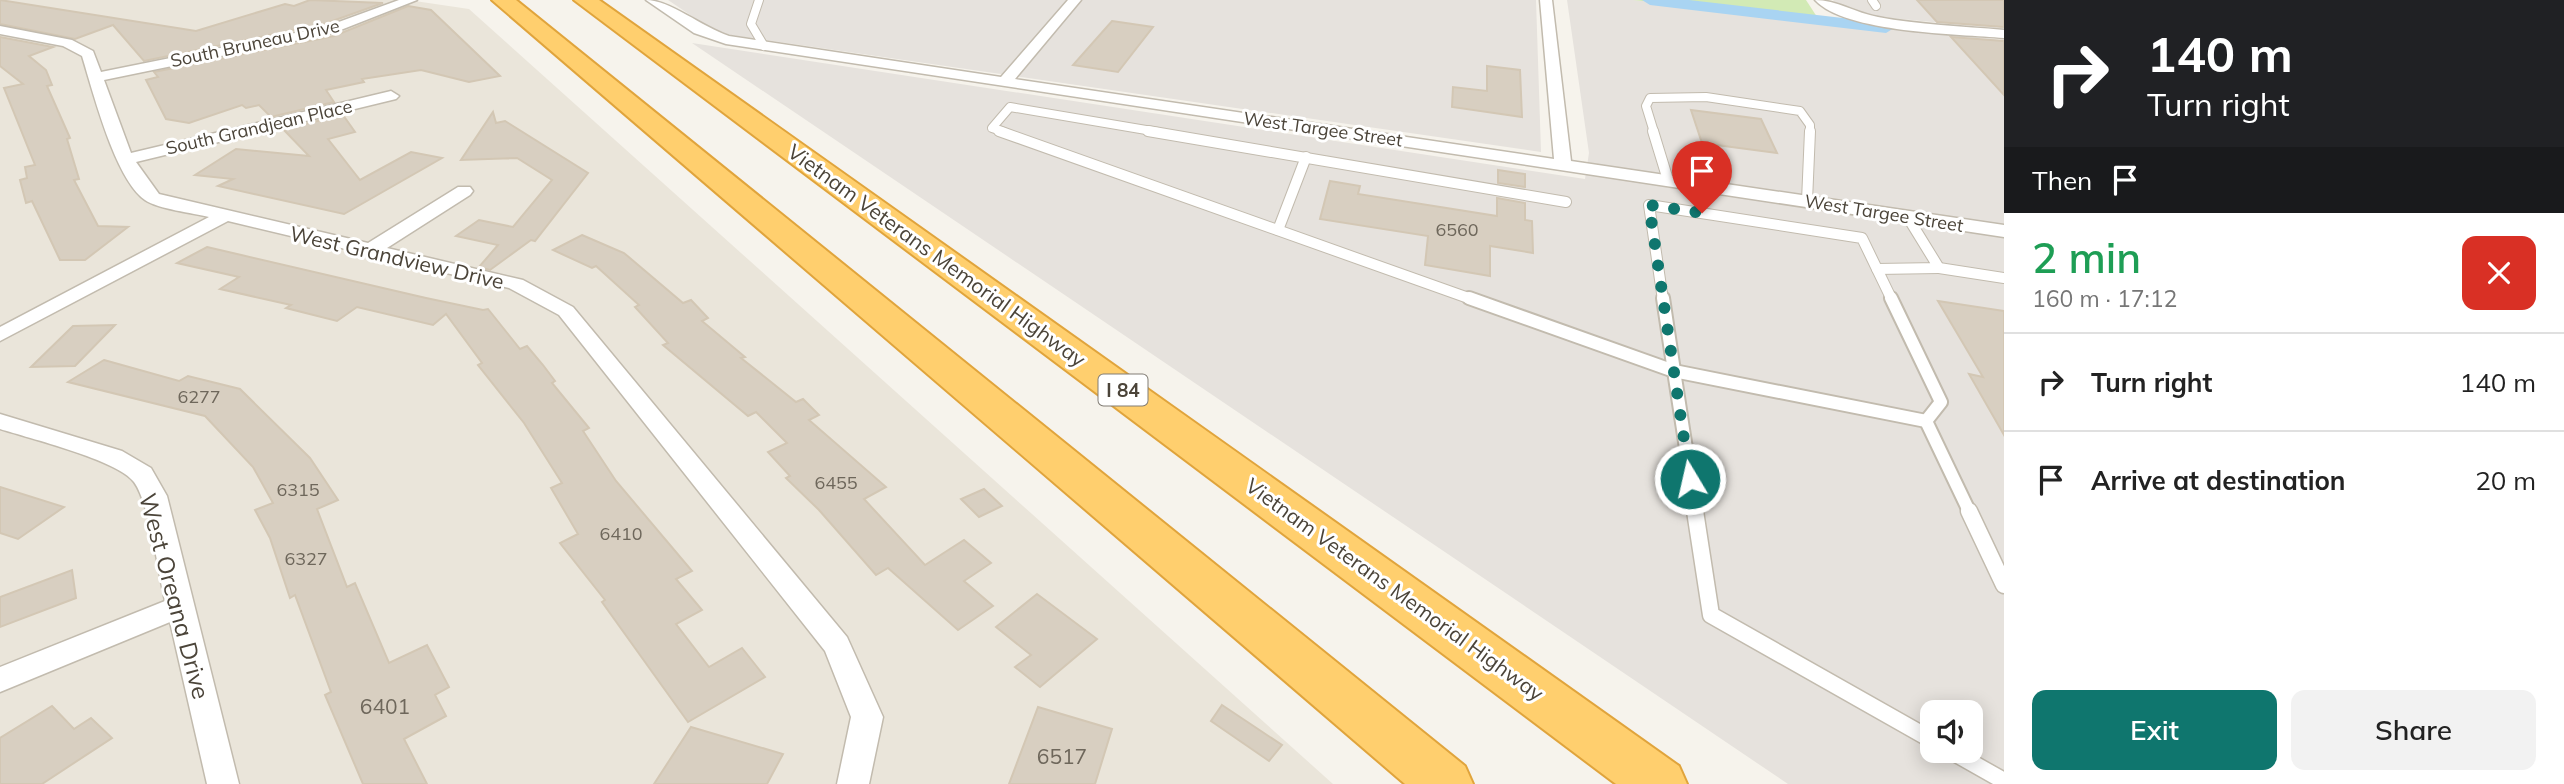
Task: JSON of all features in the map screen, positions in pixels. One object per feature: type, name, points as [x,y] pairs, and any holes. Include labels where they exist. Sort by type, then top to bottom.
[{"type":"highway","points":[[503,0],[1445,784]]},
{"type":"highway","name":"Vietnam Veterans Memorial Highway","points":[[585,0],[1659,784]]},
{"type":"street","name":"South Bruneau Drive","points":[[96,77],[328,30],[411,0]]},
{"type":"street","name":"West Targee Street","points":[[652,0],[711,36],[764,46],[2004,231]]},
{"type":"street","points":[[1004,82],[1075,0]]},
{"type":"street","points":[[1546,0],[1563,164]]},
{"type":"street","points":[[1821,0],[1828,7],[1841,12],[1878,20],[2004,34]]},
{"type":"street","name":"West Grandview Drive","points":[[0,30],[67,43],[88,54],[126,159],[143,191],[153,198],[516,284],[566,312],[837,645],[867,718],[853,784]]},
{"type":"street","name":"South Grandjean Place","points":[[126,159],[391,96]]},
{"type":"street","points":[[369,251],[464,191]]},
{"type":"street","points":[[0,335],[224,216]]},
{"type":"street","name":"West Oreana Drive","points":[[0,421],[113,457],[142,474],[154,496],[223,784]]},
{"type":"street","points":[[0,680],[181,606]]},
{"type":"lane","points":[[759,0],[751,24],[764,46]]},
{"type":"lane","points":[[1668,180],[1646,106],[1650,98],[1671,95],[1764,105],[1800,111],[1810,125],[1807,201]]},
{"type":"lane","points":[[1566,202],[1010,107],[992,128],[1674,371],[1926,421]]},
{"type":"lane","points":[[1278,230],[1306,158]]},
{"type":"lane","points":[[1920,733],[1712,615],[1649,205],[1862,239],[1941,402],[1926,421]]},
{"type":"lane","points":[[1907,216],[1939,268]]},
{"type":"lane","points":[[1877,270],[1939,268],[2004,278]]},
{"type":"lane","points":[[1926,421],[2004,585]]},
{"type":"lane","points":[[1972,763],[2004,781]]},
{"type":"shaded area","points":[[0,0],[408,0],[469,9],[1333,784],[0,784]]},
{"type":"shaded area","points":[[668,0],[1536,0],[1541,152],[717,33]]},
{"type":"shaded area","points":[[1567,0],[1633,0],[2004,40],[2004,784],[1788,784],[692,43],[1585,179],[1589,153]]},
{"type":"shaded area","points":[[1833,0],[2004,0],[2004,29],[1871,16],[1837,5]]},
{"type":"green space","points":[[1633,0],[1806,0],[1819,20]]},
{"type":"building","points":[[0,0],[196,31],[285,4],[294,6],[310,0],[383,3],[324,24],[144,61],[113,25],[75,39],[0,24]]},
{"type":"building","points":[[1917,0],[2004,0],[2004,27],[1937,22]]},
{"type":"building","points":[[408,6],[431,10],[500,76],[469,82],[421,70],[362,79],[364,82],[326,90],[334,102],[271,117],[259,105],[246,108],[242,105],[189,123],[166,119],[146,80],[158,77],[154,72],[334,36]]},
{"type":"building","points":[[1112,21],[1153,27],[1118,72],[1073,65]]},
{"type":"building","points":[[0,37],[53,47],[29,56],[46,70],[52,85],[47,86],[70,138],[67,139],[79,179],[74,180],[98,226],[128,227],[85,260],[60,260],[32,201],[26,203],[20,180],[27,178],[25,167],[35,165],[4,88],[23,84],[0,66]]},
{"type":"building","points":[[1951,37],[2004,41],[2004,95]]},
{"type":"building","points":[[1487,66],[1520,70],[1522,117],[1452,107],[1453,87],[1487,91]]},
{"type":"building","points":[[1691,110],[1761,119],[1777,153],[1702,143]]},
{"type":"building","points":[[493,112],[496,123],[505,121],[588,173],[535,241],[531,240],[490,270],[479,267],[498,245],[456,236],[479,220],[513,227],[552,180],[517,158],[461,160]]},
{"type":"building","points":[[343,115],[355,132],[328,139],[360,180],[411,152],[442,158],[344,214],[218,186],[233,179],[195,175],[236,149],[309,156],[283,129]]},
{"type":"building","points":[[1498,170],[1525,174],[1525,187],[1498,183]]},
{"type":"building","points":[[1330,181],[1360,186],[1358,194],[1497,216],[1497,198],[1525,203],[1525,220],[1532,221],[1533,253],[1490,246],[1490,276],[1425,265],[1428,236],[1320,219]]},
{"type":"building","points":[[582,235],[624,253],[683,303],[691,300],[708,318],[702,321],[745,357],[741,358],[796,402],[803,399],[819,415],[809,420],[886,487],[864,499],[925,565],[964,540],[991,563],[964,581],[993,606],[958,630],[888,568],[876,575],[819,510],[786,478],[790,476],[768,452],[787,443],[756,412],[748,416],[663,345],[668,343],[635,307],[639,305],[596,266],[592,268],[553,250]]},
{"type":"building","points":[[207,247],[426,298],[488,309],[520,349],[527,346],[543,365],[555,381],[552,383],[589,428],[583,431],[616,481],[692,571],[676,579],[702,610],[676,624],[709,667],[742,648],[765,677],[688,722],[602,602],[605,600],[560,543],[578,534],[551,488],[562,483],[524,423],[478,365],[482,363],[446,314],[433,325],[357,307],[337,321],[286,308],[291,305],[220,289],[239,277],[177,263]]},
{"type":"building","points":[[1938,301],[2004,311],[2004,435],[1969,374],[1983,377]]},
{"type":"building","points":[[115,325],[75,366],[31,367],[73,326]]},
{"type":"building","points":[[104,360],[179,381],[188,376],[240,389],[310,458],[338,500],[317,509],[347,587],[355,583],[389,663],[427,645],[449,687],[435,695],[446,716],[404,739],[427,784],[363,784],[325,695],[331,692],[295,595],[290,598],[270,538],[255,510],[273,503],[253,467],[205,416],[68,382]]},
{"type":"building","points":[[0,487],[64,507],[18,539],[0,533]]},
{"type":"building","points":[[984,489],[1002,506],[979,517],[961,499]]},
{"type":"building","points":[[72,570],[76,598],[0,627],[0,597]]},
{"type":"building","points":[[1037,594],[1097,639],[1040,687],[1015,667],[1031,655],[996,627]]},
{"type":"building","points":[[1222,705],[1282,745],[1269,761],[1211,721]]},
{"type":"building","points":[[52,706],[74,729],[91,718],[112,738],[42,784],[0,784],[0,738]]},
{"type":"building","points":[[1038,707],[1112,729],[1095,784],[1009,784]]},
{"type":"building","points":[[691,727],[783,754],[767,784],[654,784]]},
{"type":"waterway","points":[[1650,0],[1886,28]]},
{"type":"route","points":[[1690,479],[1649,205],[1702,213]]}]
